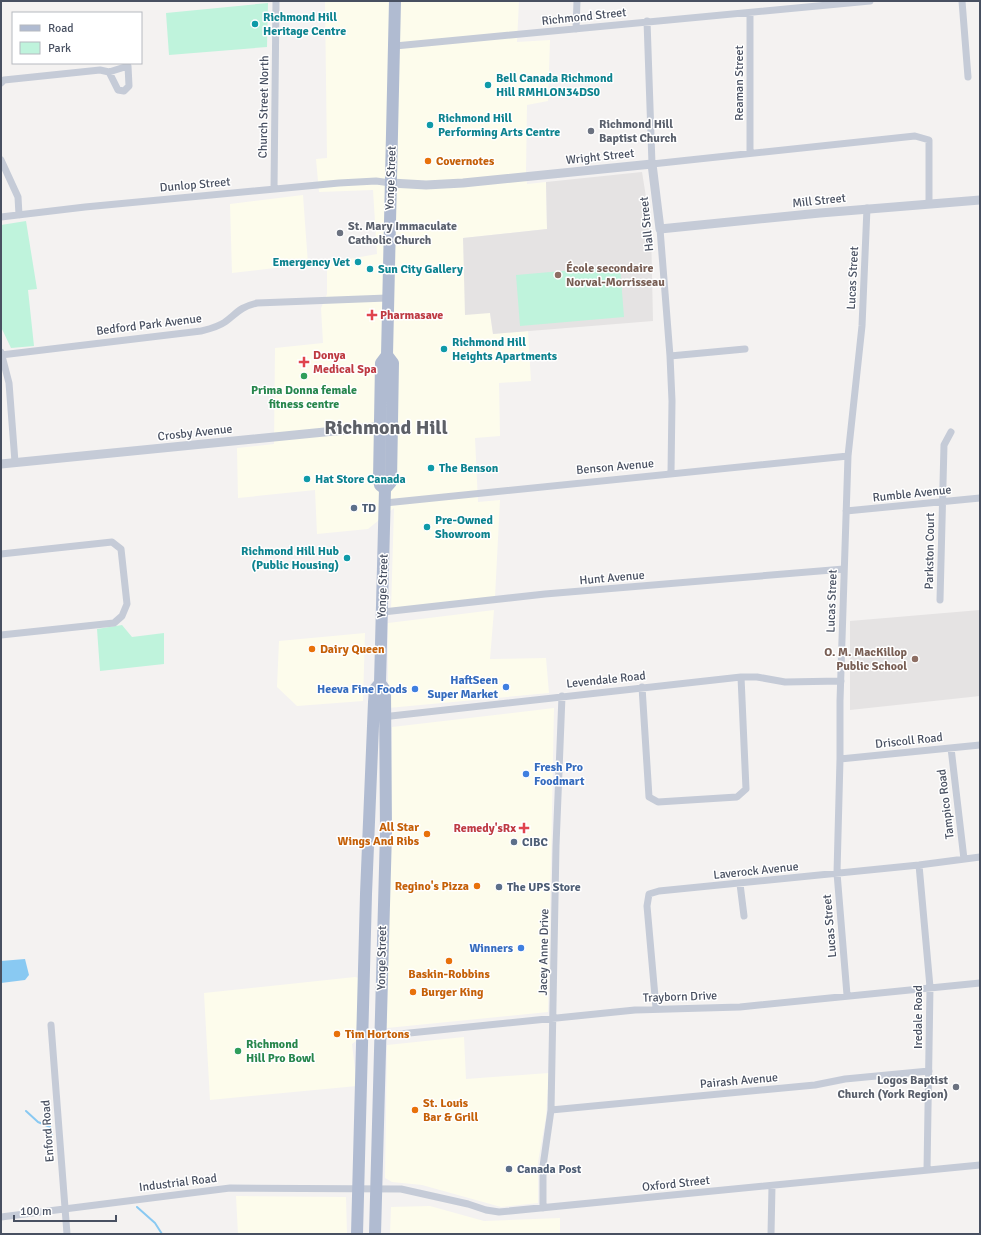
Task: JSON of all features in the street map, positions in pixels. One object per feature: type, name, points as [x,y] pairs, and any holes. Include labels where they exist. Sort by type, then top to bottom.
[{"type":"main road","name":"Yonge Street","points":[[375,1234],[386,832],[380,717],[375,689],[380,683],[383,612],[385,489],[379,482],[386,425],[382,362],[386,355],[395,1]]},
{"type":"main road","name":"Yonge Street","points":[[357,1234],[360,1188],[366,894],[380,717]]},
{"type":"street","name":"Church Street North","points":[[274,189],[276,1]]},
{"type":"street","points":[[576,29],[577,1]]},
{"type":"street","name":"Richmond Street","points":[[395,46],[870,1]]},
{"type":"street","points":[[962,1],[968,77]]},
{"type":"street","name":"Reaman Street","points":[[750,13],[750,153]]},
{"type":"street","name":"Hall Street","points":[[647,21],[652,164],[660,229],[670,356],[671,473]]},
{"type":"street","points":[[1,83],[4,80],[30,77],[100,70],[109,72]]},
{"type":"street","name":"Wright Street","points":[[391,183],[426,185],[463,183],[916,136],[929,140],[929,203]]},
{"type":"street","points":[[1,160],[18,197],[19,215]]},
{"type":"street","name":"Dunlop Street","points":[[1,218],[339,183],[376,181],[391,183]]},
{"type":"street","name":"Mill Street","points":[[660,229],[867,208],[980,200]]},
{"type":"street","name":"Lucas Street","points":[[847,995],[836,873],[848,456],[862,326],[867,208]]},
{"type":"street","name":"Bedford Park Avenue","points":[[1,354],[201,331],[214,328],[224,323],[244,306],[256,303],[387,298]]},
{"type":"street","points":[[670,356],[746,349]]},
{"type":"street","points":[[1,354],[9,383],[15,462]]},
{"type":"street","name":"Crosby Avenue","points":[[1,464],[386,425]]},
{"type":"street","name":"Parkston Court","points":[[940,600],[944,446],[951,432]]},
{"type":"street","name":"Benson Avenue","points":[[385,503],[848,456]]},
{"type":"street","name":"Rumble Avenue","points":[[846,511],[980,498]]},
{"type":"street","points":[[1,554],[112,542],[121,549],[127,604],[122,616],[114,623],[1,635]]},
{"type":"street","name":"Hunt Avenue","points":[[383,612],[545,594],[844,569]]},
{"type":"street","points":[[642,687],[649,797],[658,802],[737,797],[746,789],[741,677]]},
{"type":"street","name":"Levendale Road","points":[[380,717],[741,677],[785,682],[841,681]]},
{"type":"street","name":"Jacey Anne Drive","points":[[543,1208],[543,1166],[551,1110],[554,1017],[556,846],[562,696]]},
{"type":"street","name":"Driscoll Road","points":[[840,759],[980,745]]},
{"type":"street","name":"Tampico Road","points":[[951,748],[964,859]]},
{"type":"street","name":"Laverock Avenue","points":[[656,1008],[647,906],[649,894],[659,891],[740,884],[980,857]]},
{"type":"street","name":"Iredale Road","points":[[919,865],[930,987],[927,1170]]},
{"type":"street","points":[[740,884],[744,916]]},
{"type":"street","name":"Trayborn Drive","points":[[380,1036],[554,1017],[656,1008],[740,1007],[847,995],[980,983]]},
{"type":"street","name":"Enford Road","points":[[51,1025],[67,1234]]},
{"type":"street","name":"Pairash Avenue","points":[[551,1110],[815,1085],[845,1079],[929,1071]]},
{"type":"street","name":"Oxford Street","points":[[377,1188],[401,1189],[499,1212],[980,1165]]},
{"type":"street","points":[[771,1234],[772,1186]]},
{"type":"street","name":"Industrial Road","points":[[1,1217],[230,1188],[377,1188]]},
{"type":"shaded area","points":[[325,1],[519,1],[517,42],[550,40],[548,101],[527,105],[527,184],[546,182],[547,229],[463,238],[490,313],[493,334],[528,331],[531,381],[499,383],[500,436],[475,438],[478,502],[500,500],[495,597],[391,610],[394,508],[368,529],[317,534],[315,490],[238,498],[237,448],[274,444],[275,348],[323,343],[321,308],[327,294],[327,263],[377,254],[373,190],[319,192],[316,159],[327,158]]},
{"type":"shaded area","name":"École secondaire Norval-Morrisseau","points":[[642,172],[651,228],[653,321],[493,334],[490,313],[465,315],[463,238],[547,229],[546,182]]},
{"type":"shaded area","points":[[303,195],[308,264],[232,273],[230,204]]},
{"type":"shaded area","points":[[494,610],[490,659],[546,658],[549,693],[388,708],[388,623]]},
{"type":"shaded area","name":"O. M. MacKillop Public School","points":[[980,610],[980,696],[850,710],[850,621]]},
{"type":"shaded area","points":[[365,633],[363,701],[297,706],[277,687],[279,641]]},
{"type":"shaded area","points":[[554,708],[548,1012],[387,1028],[392,727]]},
{"type":"shaded area","points":[[355,977],[359,978],[356,1041],[352,1044],[357,1086],[210,1100],[204,993]]},
{"type":"shaded area","points":[[464,1037],[466,1079],[549,1073],[546,1117],[538,1162],[538,1203],[501,1207],[422,1185],[392,1182],[385,1178],[387,1045]]},
{"type":"shaded area","points":[[236,1196],[346,1197],[347,1234],[238,1234]]},
{"type":"shaded area","points":[[430,1206],[484,1221],[560,1218],[560,1234],[390,1234],[391,1207]]},
{"type":"green space","points":[[268,3],[267,47],[169,55],[166,13]]},
{"type":"green space","points":[[26,221],[37,289],[28,290],[34,346],[11,348],[1,327],[1,225]]},
{"type":"green space","points":[[620,266],[624,317],[520,326],[516,275]]},
{"type":"green space","points":[[122,625],[132,637],[164,633],[164,664],[100,671],[97,629]]},
{"type":"water","points":[[25,959],[29,975],[25,980],[1,983],[1,961]]},
{"type":"waterway","points":[[26,1111],[38,1122],[50,1127],[52,1137]]},
{"type":"waterway","points":[[137,1207],[155,1223],[162,1234]]},
{"type":"place","name":"Richmond Hill Heritage Centre","points":[[255,24]]},
{"type":"place","name":"Bell Canada Richmond Hill RMHLON34DS0","points":[[488,85]]},
{"type":"place","name":"Richmond Hill Performing Arts Centre","points":[[430,125]]},
{"type":"place","name":"Richmond Hill Baptist Church","points":[[591,131]]},
{"type":"place","name":"Covernotes","points":[[428,161]]},
{"type":"place","name":"St. Mary Immaculate Catholic Church","points":[[340,233]]},
{"type":"place","name":"Emergency Vet","points":[[358,262]]},
{"type":"place","name":"Sun City Gallery","points":[[370,269]]},
{"type":"place","name":"École secondaire Norval-Morrisseau","points":[[558,275]]},
{"type":"place","name":"Pharmasave","points":[[372,315]]},
{"type":"place","name":"Richmond Hill Heights Apartments","points":[[444,349]]},
{"type":"place","name":"Donya Medical Spa","points":[[304,362]]},
{"type":"place","name":"Prima Donna female fitness centre","points":[[304,376]]},
{"type":"place","name":"The Benson","points":[[431,468]]},
{"type":"place","name":"Hat Store Canada","points":[[307,479]]},
{"type":"place","name":"TD","points":[[354,508]]},
{"type":"place","name":"Pre-Owned Showroom","points":[[427,527]]},
{"type":"place","name":"Richmond Hill Hub (Public Housing)","points":[[347,558]]},
{"type":"place","name":"Dairy Queen","points":[[312,649]]},
{"type":"place","name":"O. M. MacKillop Public School","points":[[915,659]]},
{"type":"place","name":"HaftSeen Super Market","points":[[506,687]]},
{"type":"place","name":"Heeva Fine Foods","points":[[415,689]]},
{"type":"place","name":"Fresh Pro Foodmart","points":[[526,774]]},
{"type":"place","name":"Remedy'sRx","points":[[524,828]]},
{"type":"place","name":"All Star Wings And Ribs","points":[[427,834]]},
{"type":"place","name":"CIBC","points":[[514,842]]},
{"type":"place","name":"Regino's Pizza","points":[[477,886]]},
{"type":"place","name":"The UPS Store","points":[[499,887]]},
{"type":"place","name":"Winners","points":[[521,948]]},
{"type":"place","name":"Baskin-Robbins","points":[[449,961]]},
{"type":"place","name":"Burger King","points":[[413,992]]},
{"type":"place","name":"Tim Hortons","points":[[337,1034]]},
{"type":"place","name":"Richmond Hill Pro Bowl","points":[[238,1051]]},
{"type":"place","name":"Logos Baptist Church (York Region)","points":[[956,1087]]},
{"type":"place","name":"St. Louis Bar & Grill","points":[[415,1110]]},
{"type":"place","name":"Canada Post","points":[[509,1169]]},
{"type":"district","name":"Richmond Hill","points":[[386,427]]}]
